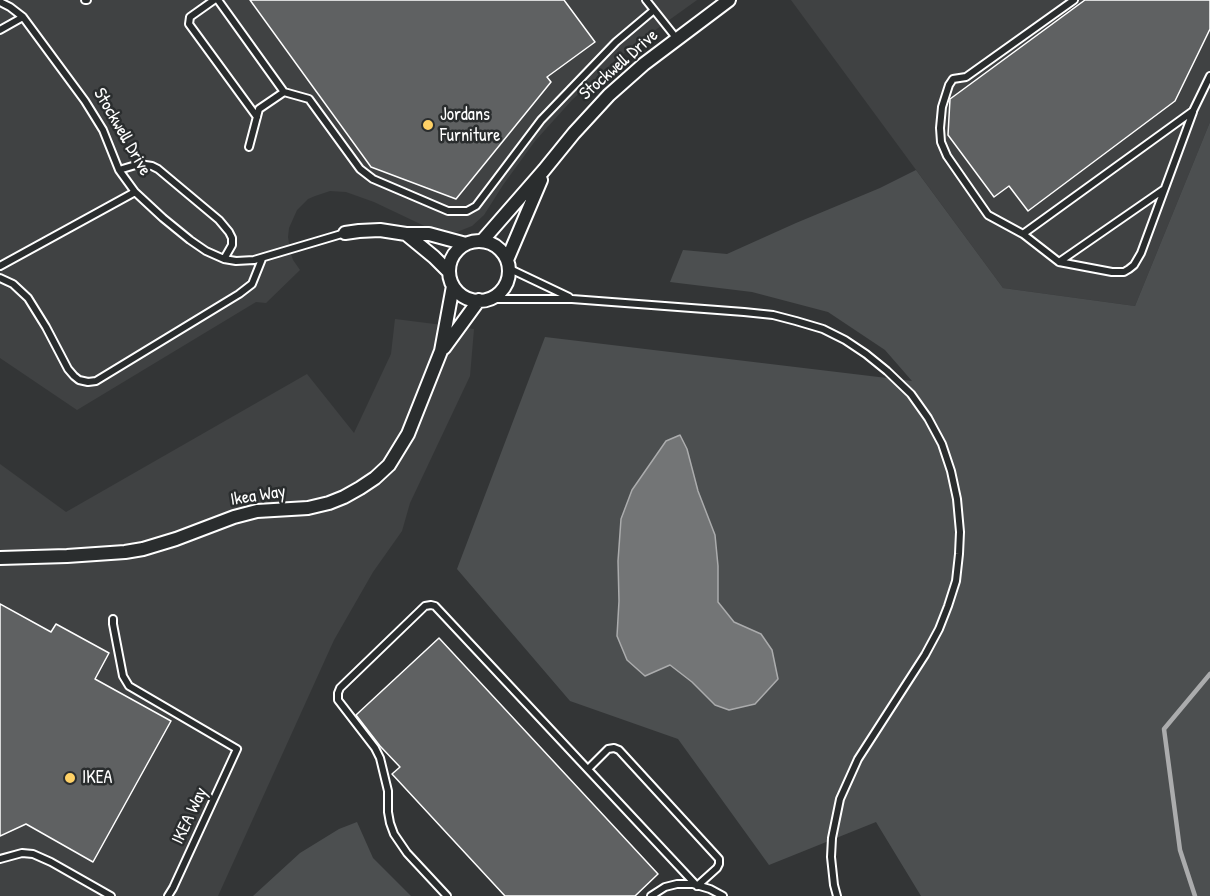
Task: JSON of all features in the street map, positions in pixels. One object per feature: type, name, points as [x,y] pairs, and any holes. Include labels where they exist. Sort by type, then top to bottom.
[{"type":"street","name":"Stockwell Drive","points":[[482,241],[609,95],[644,64],[729,0]]},
{"type":"street","name":"Stockwell Drive","points":[[507,264],[544,170]]},
{"type":"street","name":"Stockwell Drive","points":[[345,233],[372,230],[429,234],[466,244]]},
{"type":"street","points":[[406,234],[449,272]]},
{"type":"street","points":[[474,241],[482,241],[499,249],[507,264],[507,278],[503,287],[496,294],[483,300],[461,295],[453,285],[449,272],[453,255],[457,250],[474,241]]},
{"type":"street","name":"Ikea Way","points":[[0,558],[67,556],[143,549],[257,511],[308,508],[344,497],[375,478],[389,465],[408,434],[441,351],[453,285]]},
{"type":"street","name":"Ikea Way","points":[[441,351],[454,332],[483,300]]},
{"type":"lane","points":[[257,117],[189,24],[190,17],[216,0],[284,92],[309,99],[360,169],[373,179],[448,211],[467,211],[476,206],[541,120],[616,42],[654,10]]},
{"type":"lane","points":[[646,0],[676,39]]},
{"type":"lane","points":[[1074,0],[966,77],[953,79],[941,112],[941,142],[947,156],[988,215],[1023,234],[1059,262],[1112,272],[1124,272],[1134,265],[1141,253],[1193,111],[1210,76]]},
{"type":"lane","name":"Stockwell Drive","points":[[0,2],[23,17],[96,117],[119,171],[135,192],[206,251],[225,259],[245,262],[262,259],[345,233]]},
{"type":"lane","points":[[0,30],[23,17]]},
{"type":"lane","points":[[249,147],[259,109],[284,92]]},
{"type":"lane","points":[[1023,234],[1193,111]]},
{"type":"lane","points":[[119,171],[139,164],[158,169],[219,220],[229,232],[232,245],[225,259]]},
{"type":"lane","points":[[1059,262],[1164,190]]},
{"type":"lane","points":[[0,266],[135,192]]},
{"type":"lane","points":[[0,278],[13,284],[28,298],[68,369],[79,380],[88,382],[96,381],[239,294],[252,284],[262,259]]},
{"type":"lane","points":[[507,264],[572,299]]},
{"type":"lane","points":[[483,300],[572,299],[744,312],[773,315],[796,321],[823,329],[866,354],[910,394],[928,418],[942,444],[957,499],[960,532],[956,581],[948,606],[926,655],[858,759],[840,800],[832,838],[831,857],[837,896]]},
{"type":"lane","points":[[447,896],[407,853],[394,834],[390,823],[388,791],[380,758],[375,748],[338,700],[340,688],[425,606],[435,606],[697,886]]},
{"type":"lane","name":"IKEA Way","points":[[113,619],[121,668],[126,683],[237,748],[168,896]]},
{"type":"lane","points":[[588,769],[608,750],[614,748],[620,750],[718,859],[720,864],[717,868],[697,886]]},
{"type":"lane","points":[[0,859],[22,853],[33,854],[111,896]]},
{"type":"lane","points":[[651,896],[665,887],[677,884],[710,889],[723,896]]},
{"type":"shaded area","points":[[0,0],[697,0],[633,46],[572,100],[535,141],[484,215],[472,226],[457,232],[441,233],[374,202],[346,192],[330,191],[308,199],[297,210],[289,228],[290,251],[300,270],[266,303],[256,302],[77,410],[0,358]]},
{"type":"shaded area","points":[[791,0],[1210,0],[1210,122],[1135,306],[1003,288]]},
{"type":"shaded area","points":[[1210,122],[1210,896],[921,896],[876,822],[769,865],[678,739],[570,701],[457,569],[545,337],[912,381],[885,350],[828,312],[752,292],[670,282],[683,250],[727,254],[880,188],[916,170],[1003,288],[1135,306]]},
{"type":"shaded area","points":[[395,319],[474,329],[470,376],[410,503],[402,531],[373,572],[334,640],[218,896],[0,896],[0,464],[66,512],[307,374],[354,433],[391,354]]},
{"type":"shaded area","points":[[680,435],[687,449],[698,491],[715,535],[718,602],[734,622],[761,634],[772,650],[778,679],[755,704],[729,710],[715,705],[692,682],[670,665],[645,676],[627,660],[617,636],[621,519],[632,490],[666,441]]},
{"type":"shaded area","points":[[357,822],[373,858],[411,896],[253,896],[300,853],[339,829]]},
{"type":"building","name":"Jordans Furniture","points":[[250,0],[564,0],[595,42],[547,77],[551,82],[456,199],[371,167]]},
{"type":"building","points":[[1085,0],[1210,0],[1210,29],[1175,101],[1028,211],[1009,186],[994,197],[948,135],[950,99]]},
{"type":"building","name":"IKEA","points":[[0,604],[51,632],[56,624],[109,653],[95,679],[171,721],[93,862],[26,824],[0,836]]},
{"type":"building","points":[[439,638],[658,874],[635,896],[505,896],[392,774],[400,767],[356,715]]},
{"type":"waterway","points":[[1195,896],[1180,850],[1164,729],[1210,674]]},
{"type":"place","name":"Jordans Furniture","points":[[428,125]]},
{"type":"place","name":"IKEA","points":[[70,778]]}]
